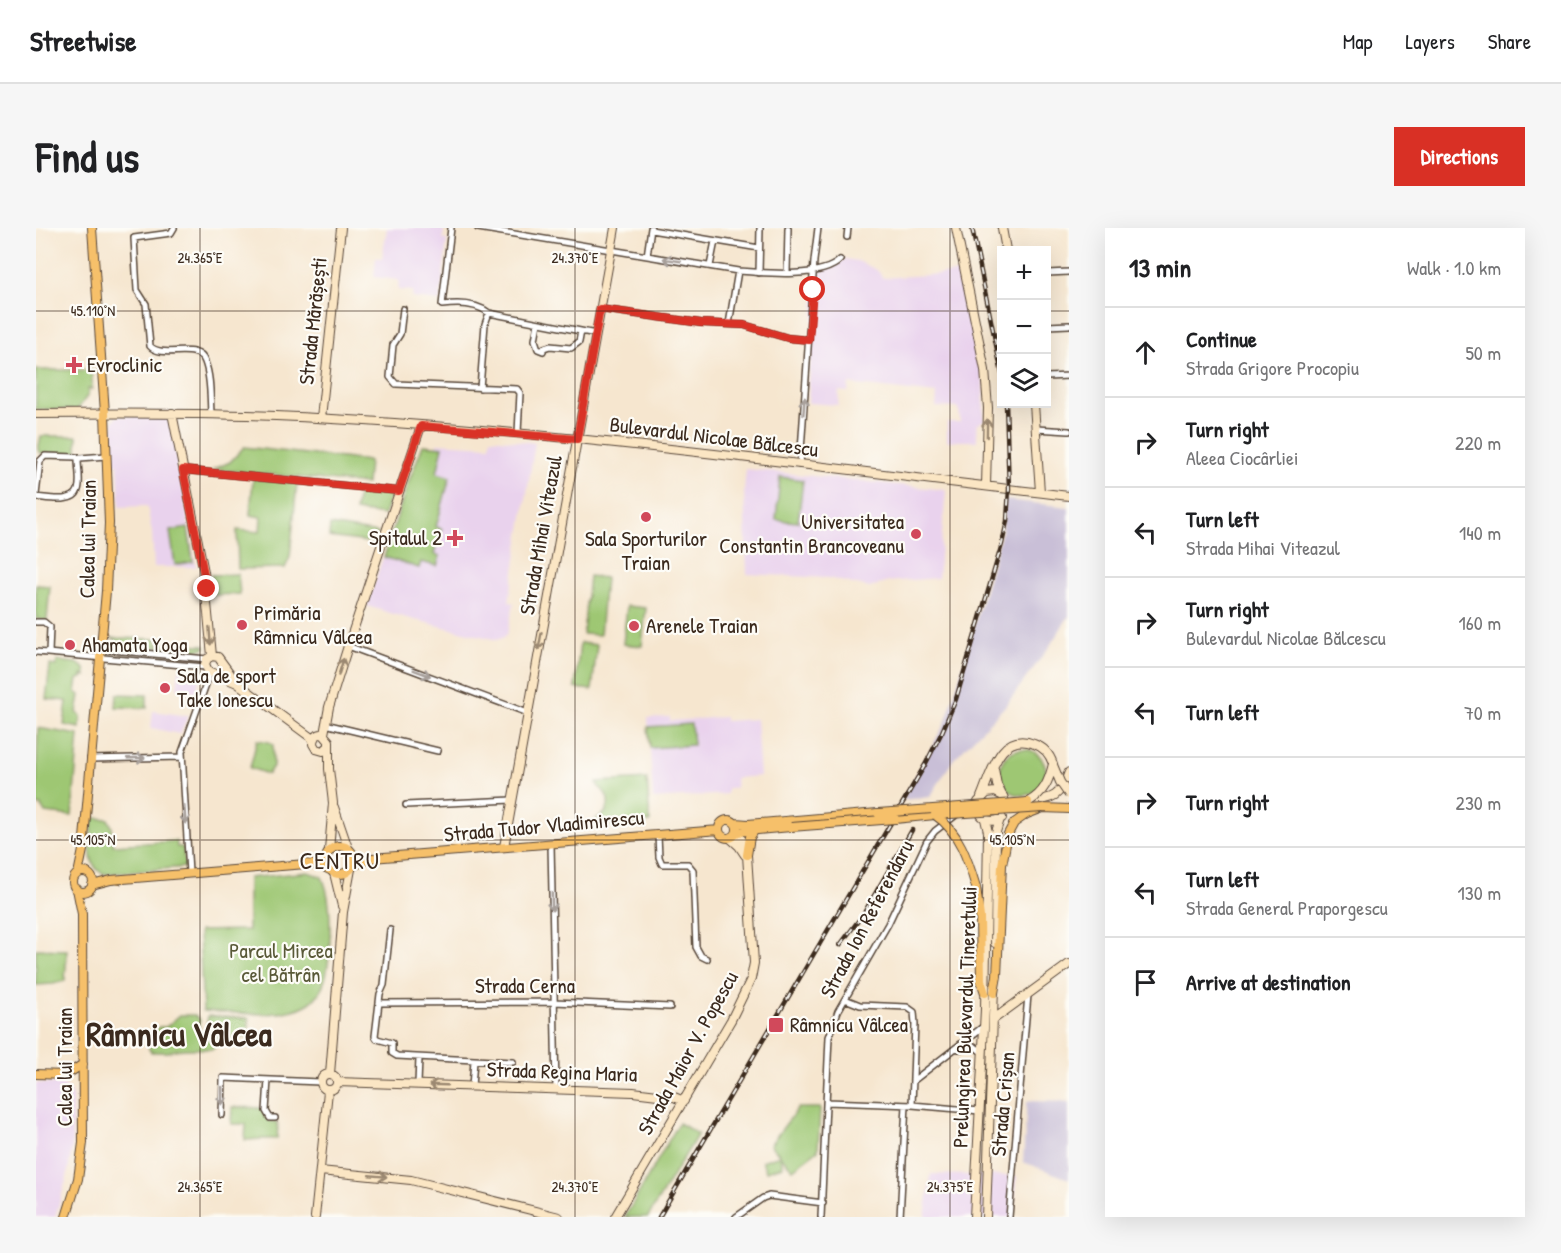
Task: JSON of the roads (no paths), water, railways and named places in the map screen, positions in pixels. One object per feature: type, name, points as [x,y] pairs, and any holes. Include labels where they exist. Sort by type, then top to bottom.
[{"type":"main road","name":"Calea lui Traian","points":[[78,874],[83,850],[109,535],[105,413],[92,228]]},
{"type":"main road","name":"Strada Mărășești","points":[[321,418],[341,228]]},
{"type":"main road","name":"Strada Mihai Viteazul","points":[[504,848],[615,228]]},
{"type":"main road","points":[[956,228],[986,370],[988,408],[986,486]]},
{"type":"main road","points":[[1002,228],[1005,246]]},
{"type":"main road","points":[[1034,408],[1040,492]]},
{"type":"main road","name":"Bulevardul Nicolae Bălcescu","points":[[36,414],[172,413],[321,418],[518,433],[1069,496]]},
{"type":"main road","points":[[172,413],[204,572],[210,665]]},
{"type":"main road","points":[[343,912],[332,871],[326,863],[333,803],[325,749],[329,741],[324,734],[325,724],[348,646],[421,426]]},
{"type":"main road","points":[[210,665],[218,657],[237,683]]},
{"type":"main road","points":[[210,665],[222,667],[222,661]]},
{"type":"main road","points":[[210,665],[313,740],[315,748],[325,749]]},
{"type":"main road","points":[[313,740],[318,735],[324,734]]},
{"type":"main road","points":[[1053,764],[1046,786],[1038,796],[993,821],[985,819],[978,810],[980,798],[1000,753],[1013,743],[1030,742],[1040,746],[1048,755],[1053,764],[1060,782],[1069,795]]},
{"type":"main road","points":[[994,766],[997,785],[1004,798]]},
{"type":"main road","points":[[980,798],[991,792],[1004,798],[1027,802],[1052,798],[1060,792],[1069,772]]},
{"type":"main road","name":"Prelungirea Bulevardul Tineretului","points":[[974,1217],[984,1026],[991,996],[996,832],[1007,808],[1004,798]]},
{"type":"main road","name":"Strada Tudor Vladimirescu","points":[[735,831],[1027,802],[1069,804]]},
{"type":"main road","points":[[330,1074],[343,912],[352,867],[351,850],[333,803]]},
{"type":"main road","points":[[991,996],[997,976],[1004,847],[1008,834],[1020,818],[1043,808]]},
{"type":"main road","name":"Strada Tudor Vladimirescu","points":[[352,867],[372,858],[719,830],[725,821],[735,831],[790,824],[1043,808],[1069,809]]},
{"type":"main road","points":[[935,815],[950,828],[970,867],[976,887],[980,917],[981,981],[997,1008],[1004,1012]]},
{"type":"main road","name":"Prelungirea Bulevardul Tineretului","points":[[985,819],[988,832],[991,996],[994,1019],[986,1217]]},
{"type":"main road","points":[[719,830],[722,835],[735,831],[739,846],[748,857]]},
{"type":"main road","points":[[748,857],[750,837],[755,830]]},
{"type":"main road","points":[[306,864],[328,853],[336,846],[351,850]]},
{"type":"main road","name":"Calea lui Traian","points":[[82,914],[90,881],[83,850]]},
{"type":"main road","name":"Strada Tudor Vladimirescu","points":[[351,850],[372,858]]},
{"type":"main road","name":"Strada Maior V. Popescu","points":[[616,1216],[736,1011],[753,972],[748,857]]},
{"type":"main road","points":[[90,881],[306,864],[319,865],[343,874],[352,867]]},
{"type":"main road","points":[[83,872],[90,881],[83,891],[77,889],[74,882],[78,874],[83,872]]},
{"type":"main road","name":"Calea lui Traian","points":[[66,1217],[81,1163],[82,914],[77,889]]},
{"type":"main road","points":[[994,1019],[1069,964]]},
{"type":"main road","points":[[66,1075],[83,1064]]},
{"type":"main road","points":[[36,1074],[66,1075],[75,1080],[83,1089]]},
{"type":"main road","points":[[330,1074],[337,1082],[334,1089],[328,1091],[323,1089],[320,1082],[322,1077],[330,1074]]},
{"type":"main road","name":"Strada Regina Maria","points":[[337,1082],[642,1093],[674,1097],[684,1101]]},
{"type":"main road","points":[[315,1217],[328,1091]]},
{"type":"main road","points":[[320,1171],[411,1180],[559,1217]]},
{"type":"street","points":[[174,228],[171,233],[134,238],[137,293],[146,304],[150,346],[157,352],[178,351],[197,354],[205,361],[211,414]]},
{"type":"street","points":[[451,228],[442,305],[482,307],[489,313],[596,334]]},
{"type":"street","points":[[478,228],[759,273],[814,272],[835,265],[840,260]]},
{"type":"street","points":[[759,273],[760,228]]},
{"type":"street","points":[[787,273],[788,228]]},
{"type":"street","points":[[800,465],[818,228]]},
{"type":"street","points":[[847,237],[848,228]]},
{"type":"street","points":[[646,256],[651,229],[759,248]]},
{"type":"street","points":[[710,266],[715,241]]},
{"type":"street","points":[[729,324],[738,271]]},
{"type":"street","points":[[1051,273],[1069,272]]},
{"type":"street","points":[[403,309],[400,334],[393,345],[390,377],[396,384],[517,389],[520,393],[518,433]]},
{"type":"street","points":[[600,309],[729,324],[760,329],[788,338],[809,340]]},
{"type":"street","points":[[480,388],[485,324],[489,313]]},
{"type":"street","points":[[538,322],[535,342],[538,349],[544,350],[550,346],[571,348],[579,342],[581,331]]},
{"type":"street","points":[[1051,326],[1069,325]]},
{"type":"street","points":[[1051,377],[1069,376]]},
{"type":"street","points":[[1036,429],[1069,431]]},
{"type":"street","points":[[76,457],[45,456],[42,458],[39,461],[36,496],[65,499],[75,495],[78,490],[78,460],[106,456]]},
{"type":"street","points":[[183,470],[399,491]]},
{"type":"street","points":[[36,622],[44,622],[50,627],[49,653]]},
{"type":"street","points":[[348,646],[528,712]]},
{"type":"street","points":[[36,652],[100,653],[210,665],[184,743],[182,757],[189,873]]},
{"type":"street","points":[[325,724],[438,751]]},
{"type":"street","points":[[90,759],[182,757]]},
{"type":"street","points":[[406,805],[512,800]]},
{"type":"street","name":"Strada Ion Referendaru","points":[[821,1217],[829,1037],[838,1011],[888,924],[927,841],[948,820],[959,813],[978,810]]},
{"type":"street","points":[[658,835],[659,857],[662,864],[688,864],[693,870],[696,947],[701,956],[707,960]]},
{"type":"street","points":[[551,844],[555,1089]]},
{"type":"street","name":"Strada Regina Maria","points":[[390,930],[384,985],[380,994],[375,1036],[377,1039],[392,1043],[392,1053],[397,1056],[513,1062]]},
{"type":"street","name":"Strada Crișan","points":[[1009,1217],[1028,995]]},
{"type":"street","points":[[845,999],[860,1005],[907,1007],[914,1012],[913,1082],[900,1217]]},
{"type":"street","name":"Strada Cerna","points":[[379,1003],[554,1002],[670,1007]]},
{"type":"street","points":[[913,1082],[984,1026]]},
{"type":"street","points":[[955,1050],[971,1045],[983,1053]]},
{"type":"street","points":[[418,1084],[419,1058]]},
{"type":"street","name":"Strada Regina Maria","points":[[472,1086],[474,1061]]},
{"type":"street","points":[[222,1115],[223,1078],[320,1082]]},
{"type":"street","points":[[268,1080],[266,1111],[270,1118],[275,1118]]},
{"type":"street","points":[[827,1102],[909,1105],[980,1112]]},
{"type":"street","points":[[736,1217],[769,1196],[823,1203]]},
{"type":"railway","points":[[972,228],[998,354]]},
{"type":"railway","points":[[659,1217],[925,765],[942,732],[956,699],[1007,521],[1009,489],[1006,408]]},
{"type":"railway","points":[[840,945],[864,913],[912,830]]},
{"type":"place","name":"Evroclinic","points":[[74,365]]},
{"type":"place","name":"Sala Sporturilor Traian","points":[[646,517]]},
{"type":"place","name":"Universitatea Constantin Brancoveanu","points":[[916,534]]},
{"type":"place","name":"Spitalul 2","points":[[455,538]]},
{"type":"place","name":"Primăria Râmnicu Vâlcea","points":[[242,625]]},
{"type":"place","name":"Arenele Traian","points":[[634,626]]},
{"type":"place","name":"Ahamata Yoga","points":[[70,645]]},
{"type":"place","name":"Sala de sport Take Ionescu","points":[[165,688]]},
{"type":"place","name":"Râmnicu Vâlcea","points":[[776,1025]]},
{"type":"district","name":"CENTRU","points":[[340,861]]},
{"type":"district","name":"Râmnicu Vâlcea","points":[[179,1034]]},
{"type":"park label","name":"Parcul Mircea cel Bătrân","points":[[281,963]]}]
